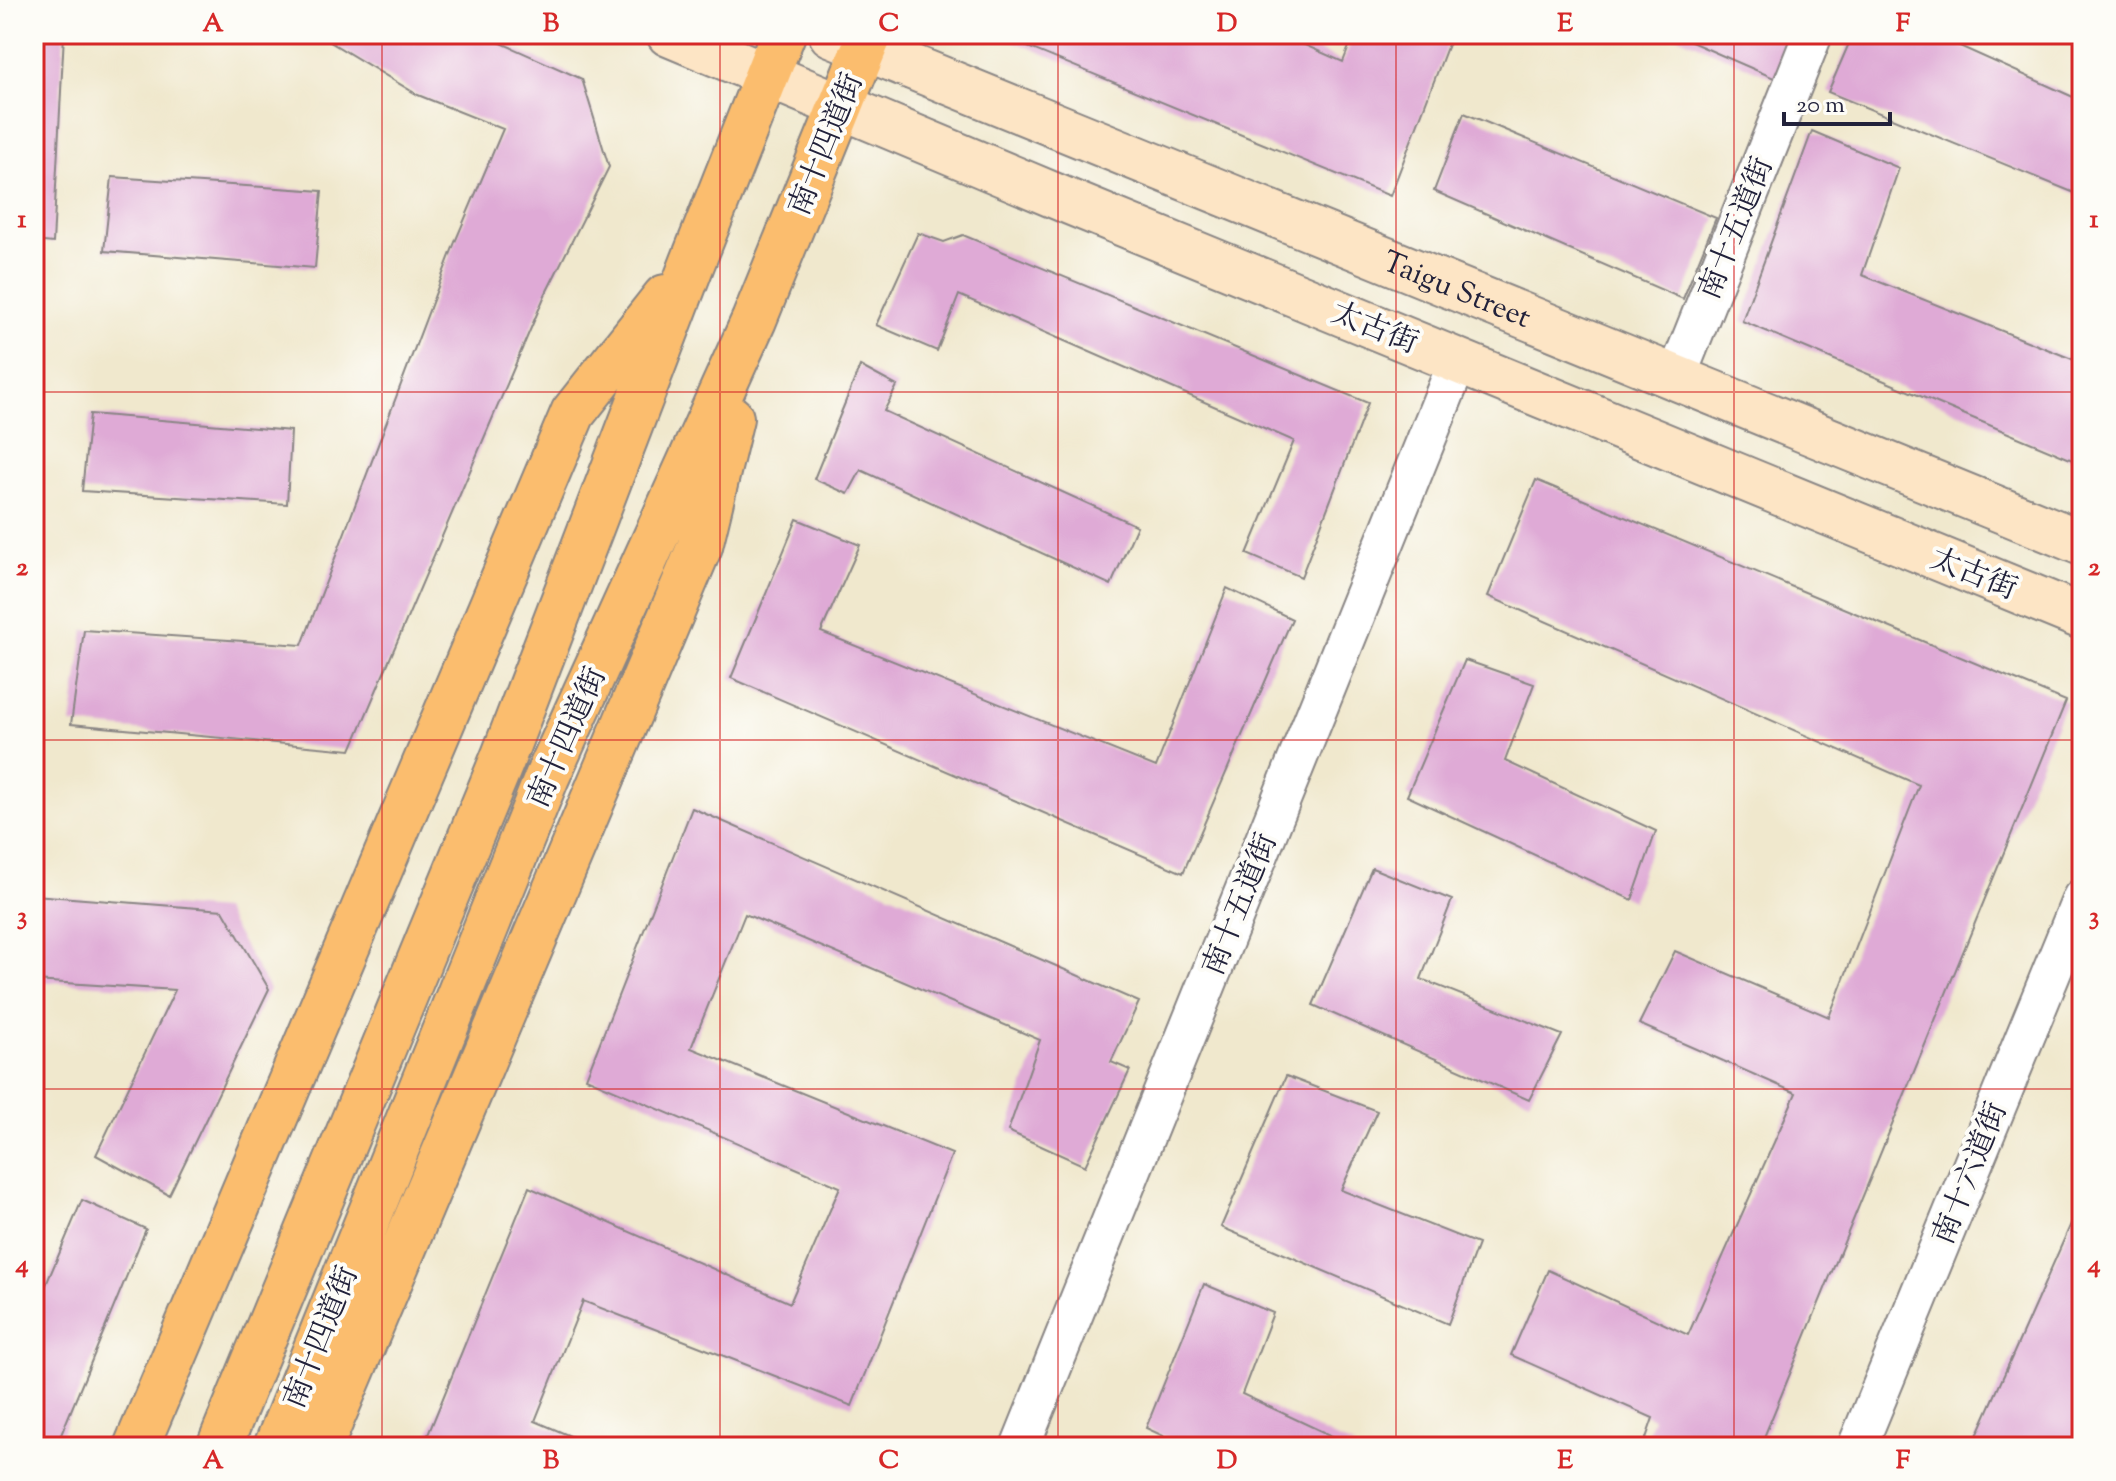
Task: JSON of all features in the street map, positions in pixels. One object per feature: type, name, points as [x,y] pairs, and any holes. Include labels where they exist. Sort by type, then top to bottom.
[{"type":"main road","name":"太古街","points":[[669,34],[2082,617]]},
{"type":"main road","points":[[219,1447],[503,758],[783,34]]},
{"type":"main road","name":"Taigu Street","points":[[855,39],[2082,543]]},
{"type":"main road","name":"南十四道街","points":[[276,1447],[547,777],[754,320],[841,106],[855,39]]},
{"type":"main road","points":[[136,1447],[573,413],[692,264]]},
{"type":"main road","points":[[320,1447],[700,546],[754,320]]},
{"type":"street","name":"南十五道街","points":[[1676,378],[1813,34]]},
{"type":"street","name":"南十五道街","points":[[1020,1447],[1458,361]]},
{"type":"street","name":"南十六道街","points":[[1857,1447],[2082,898]]},
{"type":"building","points":[[34,34],[64,34],[53,243],[34,241]]},
{"type":"building","points":[[317,34],[481,34],[582,79],[609,167],[545,295],[351,750],[71,724],[84,630],[302,645],[455,242],[503,129],[418,95]]},
{"type":"building","points":[[996,34],[1280,34],[1343,62],[1354,34],[1452,34],[1390,196]]},
{"type":"building","points":[[1673,34],[1803,34],[1783,82]]},
{"type":"building","points":[[1853,34],[1933,34],[2082,101],[2082,196],[1828,92]]},
{"type":"building","points":[[1464,113],[1716,218],[1683,299],[1434,191]]},
{"type":"building","points":[[1812,131],[1899,168],[1862,275],[2082,363],[2082,464],[1742,321]]},
{"type":"building","points":[[112,177],[322,191],[315,268],[104,251]]},
{"type":"building","points":[[918,233],[944,242],[963,235],[1368,403],[1301,577],[1247,554],[1294,441],[959,295],[937,351],[876,325]]},
{"type":"building","points":[[860,366],[897,386],[884,411],[1137,526],[1111,585],[861,470],[848,494],[814,479]]},
{"type":"building","points":[[90,414],[291,431],[287,504],[82,491]]},
{"type":"building","points":[[1536,480],[2066,701],[1760,1447],[1643,1447],[1653,1418],[1511,1355],[1548,1270],[1688,1335],[1796,1093],[1639,1024],[1675,951],[1829,1017],[1919,785],[1488,596]]},
{"type":"building","points":[[797,519],[860,545],[821,632],[1156,767],[1227,588],[1292,619],[1183,873],[731,678]]},
{"type":"building","points":[[1465,660],[1534,684],[1505,761],[1656,831],[1632,900],[1407,796]]},
{"type":"building","points":[[692,808],[1139,1002],[1111,1062],[1130,1070],[1085,1166],[1008,1131],[1040,1040],[745,914],[691,1048],[952,1154],[852,1406],[583,1301],[535,1421],[596,1447],[423,1447],[529,1187],[790,1303],[840,1187],[586,1078]]},
{"type":"building","points":[[1372,868],[1452,900],[1421,979],[1562,1035],[1529,1100],[1313,1005]]},
{"type":"building","points":[[34,895],[223,910],[269,989],[169,1195],[96,1155],[175,990],[34,981]]},
{"type":"building","points":[[1286,1076],[1377,1111],[1341,1190],[1478,1244],[1448,1324],[1221,1227]]},
{"type":"building","points":[[2082,1199],[2082,1447],[1972,1447]]},
{"type":"building","points":[[82,1200],[146,1229],[56,1447],[34,1447],[34,1313]]},
{"type":"building","points":[[1204,1284],[1273,1313],[1242,1394],[1355,1447],[1187,1447],[1146,1428]]}]
